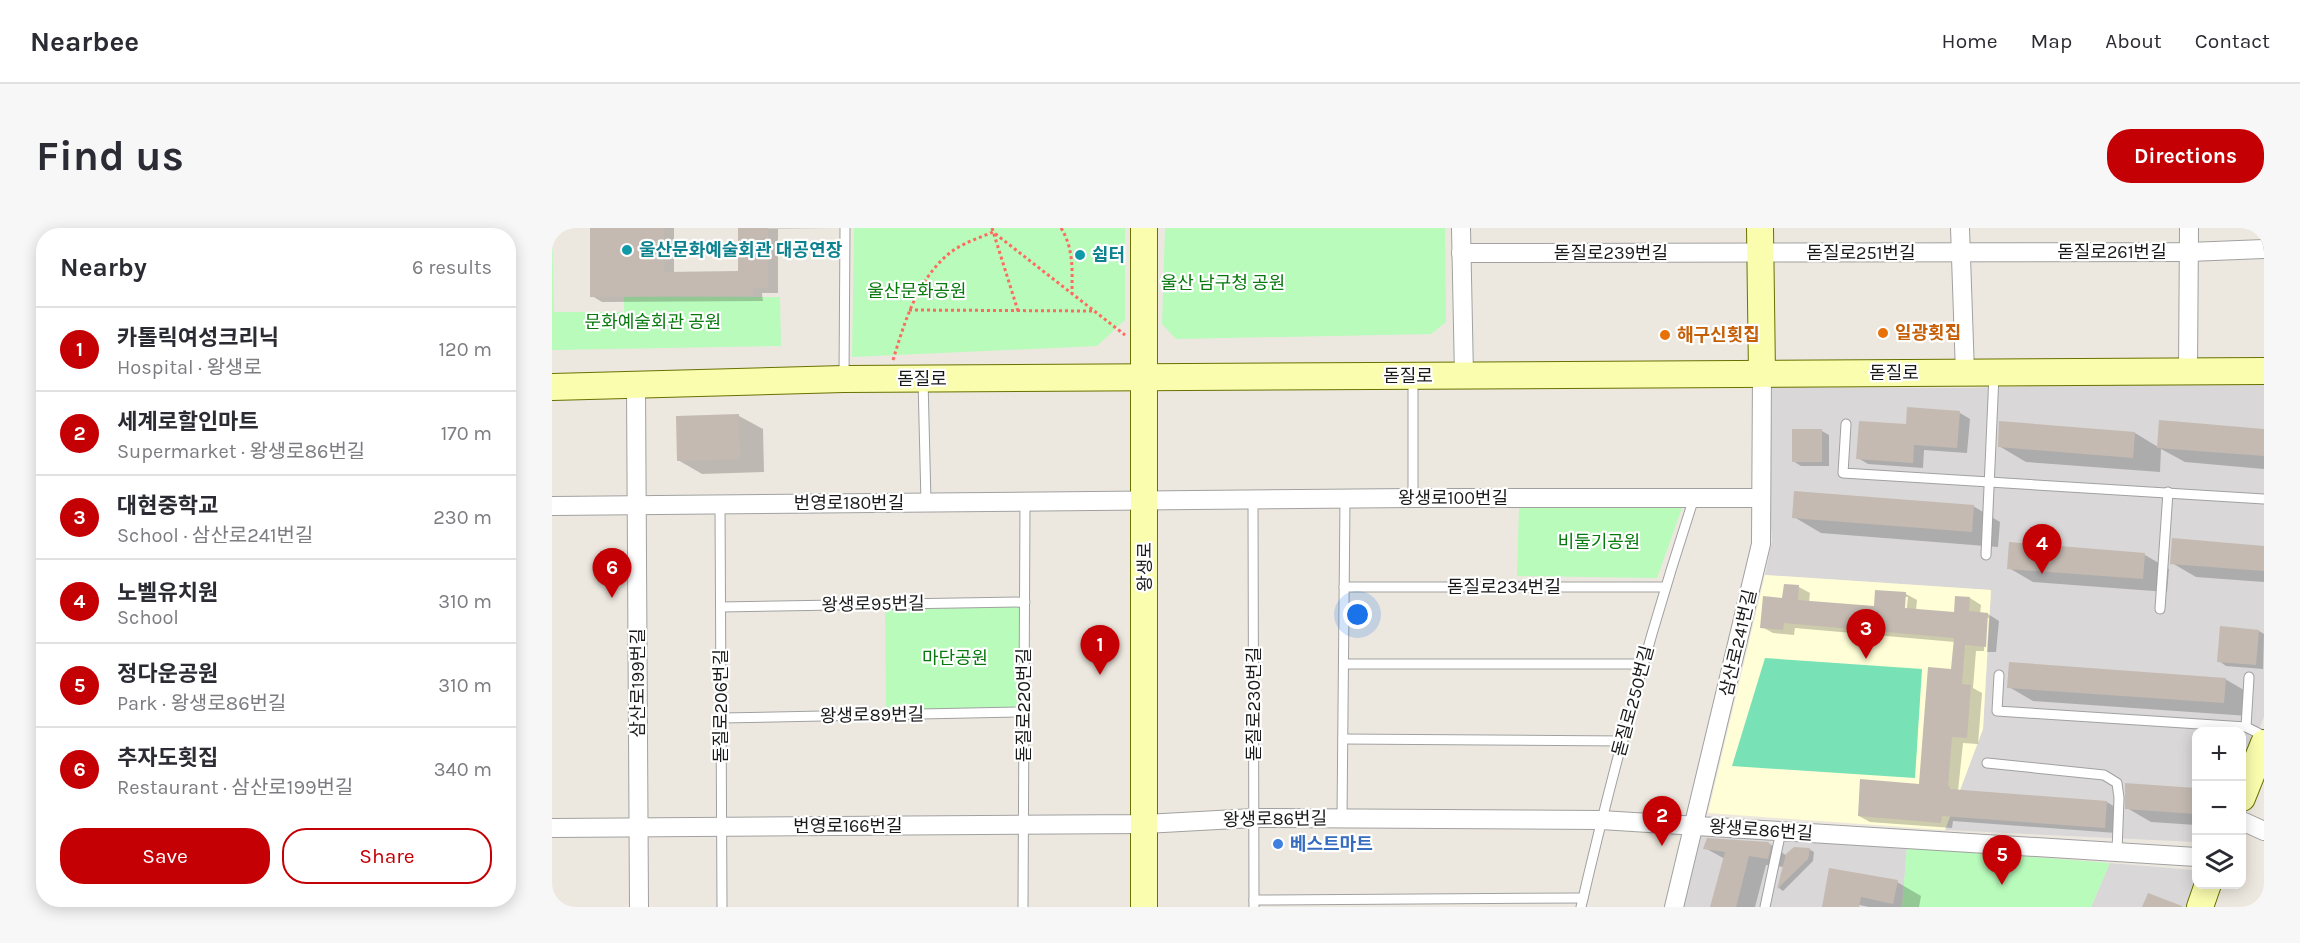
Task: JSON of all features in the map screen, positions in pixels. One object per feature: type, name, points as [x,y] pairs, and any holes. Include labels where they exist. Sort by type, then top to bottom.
[{"type":"main road","name":"왕생로","points":[[1144,228],[1146,502],[1144,907]]},
{"type":"main road","points":[[1761,240],[1762,374]]},
{"type":"main road","name":"돋질로","points":[[552,387],[844,379],[2264,371]]},
{"type":"main road","points":[[2245,781],[2255,735]]},
{"type":"main road","points":[[2200,907],[2207,889]]},
{"type":"street","points":[[1461,228],[1464,375]]},
{"type":"street","points":[[1960,228],[1965,373]]},
{"type":"street","points":[[2188,372],[2189,228]]},
{"type":"street","name":"돋질로239번길","points":[[1461,254],[1761,240]]},
{"type":"street","name":"돋질로251번길","points":[[1761,240],[1960,253]]},
{"type":"street","name":"돋질로261번길","points":[[1960,253],[2189,252],[2264,249]]},
{"type":"street","name":"삼산로241번길","points":[[1674,907],[1761,544],[1762,374]]},
{"type":"street","name":"삼산로199번길","points":[[636,386],[639,907]]},
{"type":"street","name":"왕생로100번길","points":[[1146,502],[1413,498],[1761,498]]},
{"type":"street","name":"번영로180번길","points":[[552,506],[1146,502]]},
{"type":"street","name":"왕생로86번길","points":[[1145,824],[1254,818],[1601,820],[2192,857]]},
{"type":"street","points":[[2246,823],[2264,831]]},
{"type":"street","name":"번영로166번길","points":[[552,828],[1145,824]]},
{"type":"lane","points":[[844,379],[845,228]]},
{"type":"lane","points":[[1986,555],[1994,373]]},
{"type":"lane","points":[[1413,376],[1413,498]]},
{"type":"lane","points":[[923,379],[926,503]]},
{"type":"lane","points":[[1846,424],[1843,473],[2264,499]]},
{"type":"lane","points":[[2160,609],[2168,492]]},
{"type":"lane","name":"돋질로250번길","points":[[1582,902],[1601,820],[1665,587],[1694,498]]},
{"type":"lane","points":[[1342,818],[1345,499]]},
{"type":"lane","name":"돋질로230번길","points":[[1253,500],[1254,904]]},
{"type":"lane","name":"돋질로220번길","points":[[1023,907],[1025,502]]},
{"type":"lane","name":"돋질로206번길","points":[[720,504],[722,907]]},
{"type":"lane","name":"돋질로234번길","points":[[1344,587],[1665,587]]},
{"type":"lane","name":"왕생로95번길","points":[[721,607],[1025,602]]},
{"type":"lane","points":[[1344,664],[1644,664]]},
{"type":"lane","points":[[1999,675],[1997,711],[2264,735]]},
{"type":"lane","points":[[2249,677],[2255,735]]},
{"type":"lane","name":"왕생로89번길","points":[[721,718],[1024,712]]},
{"type":"lane","points":[[1343,739],[1623,741]]},
{"type":"lane","points":[[1987,763],[2104,775],[2117,783],[2119,798],[2117,851]]},
{"type":"lane","points":[[1764,907],[1781,831]]},
{"type":"lane","points":[[1254,904],[1582,902]]},
{"type":"path","points":[[1061,228],[1070,245],[1072,294]]},
{"type":"path","points":[[992,230],[1145,351]]},
{"type":"path","points":[[888,379],[909,310],[917,293],[932,272],[951,252],[992,230]]},
{"type":"path","points":[[992,230],[1018,311]]},
{"type":"path","points":[[909,310],[1094,311]]},
{"type":"shaded area","points":[[2264,382],[2264,717],[2246,760],[2246,727],[2192,727],[2192,842],[1945,830],[1983,729],[1991,590],[1765,575],[1772,541],[1769,493],[1772,387],[1964,388]]},
{"type":"shaded area","points":[[1765,575],[1991,590],[1983,729],[1945,830],[1708,813]]},
{"type":"shaded area","points":[[1702,829],[1764,834],[1774,845],[1795,838],[1907,847],[1902,907],[1683,907]]},
{"type":"shaded area","points":[[2110,863],[2192,870],[2192,889],[2194,889],[2188,907],[2091,907]]},
{"type":"green space","name":"문화예술회관 공원","points":[[552,228],[554,312],[624,312],[624,296],[780,297],[781,346],[552,350]]},
{"type":"green space","name":"울산문화공원","points":[[854,228],[1125,228],[1125,320],[1097,346],[852,357]]},
{"type":"green space","name":"울산 남구청 공원","points":[[1165,228],[1445,228],[1446,322],[1431,334],[1176,339],[1162,324]]},
{"type":"green space","name":"비둘기공원","points":[[1519,507],[1682,508],[1657,578],[1517,576]]},
{"type":"green space","name":"마단공원","points":[[1025,602],[1024,712],[886,715],[885,604]]},
{"type":"green space","points":[[1765,658],[1922,669],[1915,778],[1732,766]]},
{"type":"green space","points":[[1907,847],[2110,863],[2091,907],[1902,907]]},
{"type":"building","name":"울산문화예술회관 대공연장","points":[[590,228],[664,228],[664,272],[738,271],[738,228],[768,228],[768,288],[753,288],[753,296],[590,297]]},
{"type":"building","points":[[1907,407],[1960,411],[1957,448],[1914,445],[1913,463],[1856,459],[1859,421],[1906,424]]},
{"type":"building","points":[[739,414],[740,459],[677,461],[676,416]]},
{"type":"building","points":[[2159,420],[2264,429],[2264,456],[2157,448]]},
{"type":"building","points":[[1999,421],[2135,432],[2133,458],[1998,447]]},
{"type":"building","points":[[1792,429],[1822,429],[1822,462],[1792,462]]},
{"type":"building","points":[[1794,491],[1974,505],[1972,532],[1792,518]]},
{"type":"building","points":[[2172,538],[2264,546],[2264,571],[2170,564]]},
{"type":"building","points":[[2009,542],[2145,553],[2143,579],[2007,569]]},
{"type":"building","points":[[1784,584],[1799,585],[1798,600],[1874,606],[1875,590],[1906,592],[1905,608],[1954,612],[1955,596],[1970,597],[1969,611],[1988,613],[1986,647],[1965,645],[1962,684],[1971,685],[1967,738],[1952,737],[1948,786],[1950,789],[2107,801],[2105,828],[1942,816],[1941,823],[1858,816],[1860,779],[1919,784],[1928,667],[1951,669],[1954,638],[1784,623],[1783,630],[1760,628],[1763,596],[1782,598]]},
{"type":"building","points":[[2220,626],[2259,630],[2256,665],[2217,662]]},
{"type":"building","points":[[2009,662],[2226,678],[2224,703],[2007,688]]},
{"type":"building","points":[[2125,783],[2192,788],[2192,814],[2125,809]]},
{"type":"building","points":[[1707,838],[1768,842],[1771,846],[1768,859],[1749,856],[1736,907],[1710,907],[1725,852],[1703,849]]},
{"type":"building","points":[[1794,847],[1810,848],[1808,859],[1777,889],[1786,854]]},
{"type":"building","points":[[1829,868],[1898,880],[1893,904],[1861,897],[1859,907],[1822,907]]},
{"type":"building","points":[[2148,893],[2182,906],[2182,907],[2142,907]]},
{"type":"place","name":"울산문화예술회관 대공연장","points":[[627,250]]},
{"type":"place","name":"쉼터","points":[[1080,255]]},
{"type":"place","name":"일광횟집","points":[[1883,333]]},
{"type":"place","name":"해구신횟집","points":[[1665,335]]},
{"type":"place","name":"노벨유치원","points":[[2042,574]]},
{"type":"place","name":"추자도횟집","points":[[612,598]]},
{"type":"place","name":"대현중학교","points":[[1866,659]]},
{"type":"place","name":"카톨릭여성크리닉","points":[[1100,675]]},
{"type":"place","name":"베스트마트","points":[[1278,844]]},
{"type":"place","name":"세계로할인마트","points":[[1662,846]]},
{"type":"place","name":"정다운공원","points":[[2002,885]]}]
